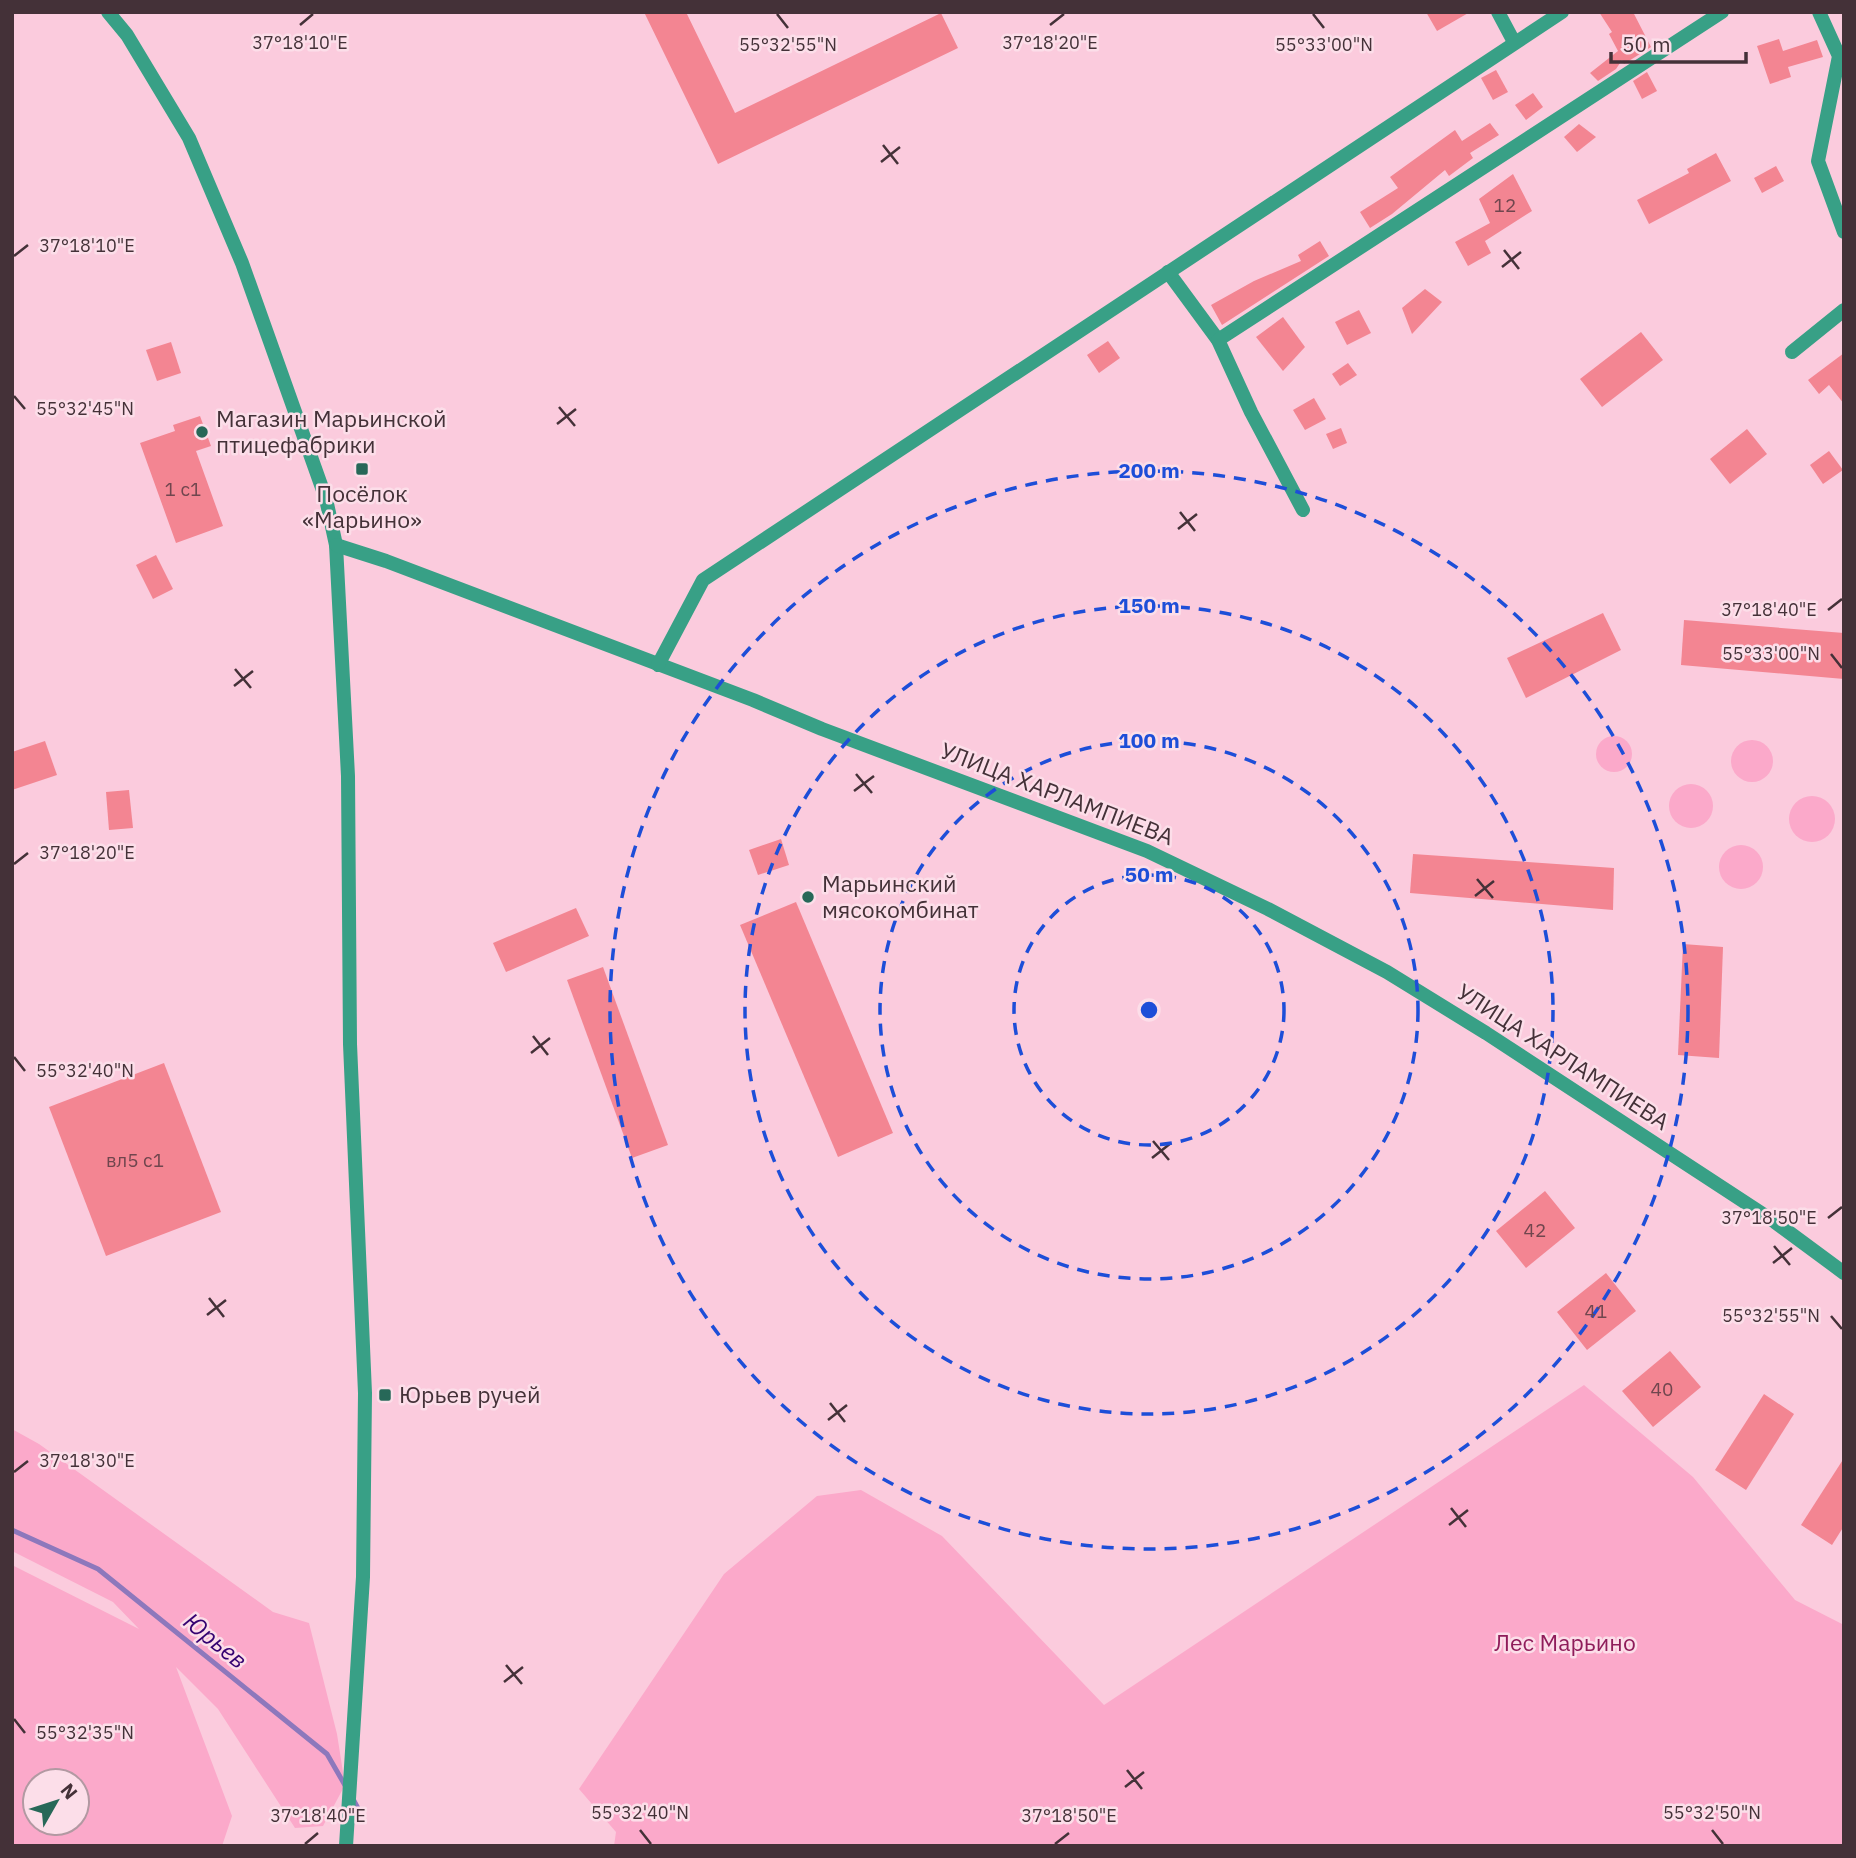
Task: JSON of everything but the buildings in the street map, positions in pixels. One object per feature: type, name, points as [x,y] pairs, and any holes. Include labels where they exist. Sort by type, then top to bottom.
[{"type":"street","points":[[108,12],[127,35],[195,150],[242,263],[326,499],[336,545],[348,776],[349,1044],[365,1393],[363,1577],[346,1846]]},
{"type":"street","points":[[1498,12],[1514,42]]},
{"type":"street","points":[[658,666],[703,580],[1562,12]]},
{"type":"street","points":[[1218,340],[1722,12]]},
{"type":"street","points":[[1819,12],[1839,56],[1818,161],[1844,232]]},
{"type":"street","points":[[1168,272],[1218,340],[1251,412],[1303,510]]},
{"type":"street","points":[[1791,352],[1844,310]]},
{"type":"street","name":"УЛИЦА ХАРЛАМПИЕВА","points":[[336,545],[386,561],[1147,850],[1268,909],[1387,972],[1486,1033],[1775,1222],[1844,1273]]},
{"type":"green space","points":[[1614,736],[1627,741],[1632,754],[1627,767],[1614,772],[1601,767],[1596,754],[1601,741]]},
{"type":"green space","points":[[1752,740],[1767,746],[1773,761],[1767,776],[1752,782],[1737,776],[1731,761],[1737,746]]},
{"type":"green space","points":[[1691,784],[1706,791],[1713,806],[1706,821],[1691,828],[1676,821],[1669,806],[1676,791]]},
{"type":"green space","points":[[1812,796],[1828,803],[1835,819],[1828,835],[1812,842],[1796,835],[1789,819],[1796,803]]},
{"type":"green space","points":[[1741,845],[1756,852],[1763,867],[1756,882],[1741,889],[1726,882],[1719,867],[1726,852]]},
{"type":"green space","name":"Лес Марьино","points":[[1584,1385],[1693,1477],[1795,1600],[1844,1625],[1844,1846],[614,1846],[616,1832],[579,1789],[724,1574],[817,1496],[861,1490],[942,1536],[1104,1705]]},
{"type":"green space","points":[[12,1429],[39,1444],[273,1612],[309,1623],[337,1734],[345,1785],[323,1826],[295,1828],[218,1709],[176,1667],[232,1816],[222,1846],[12,1846],[12,1565],[139,1629],[113,1602],[12,1551]]},
{"type":"waterway","name":"Юрьев","points":[[12,1530],[98,1569],[327,1754],[346,1787]]},
{"type":"waterway","name":"Юрьев","points":[[353,1799],[362,1816]]},
{"type":"place","name":"Магазин Марьинской птицефабрики","points":[[202,432]]},
{"type":"place","name":"Посёлок «Марьино»","points":[[362,469]]},
{"type":"place","name":"Марьинский мясокомбинат","points":[[808,897]]},
{"type":"place","name":"Юрьев ручей","points":[[385,1395]]}]
